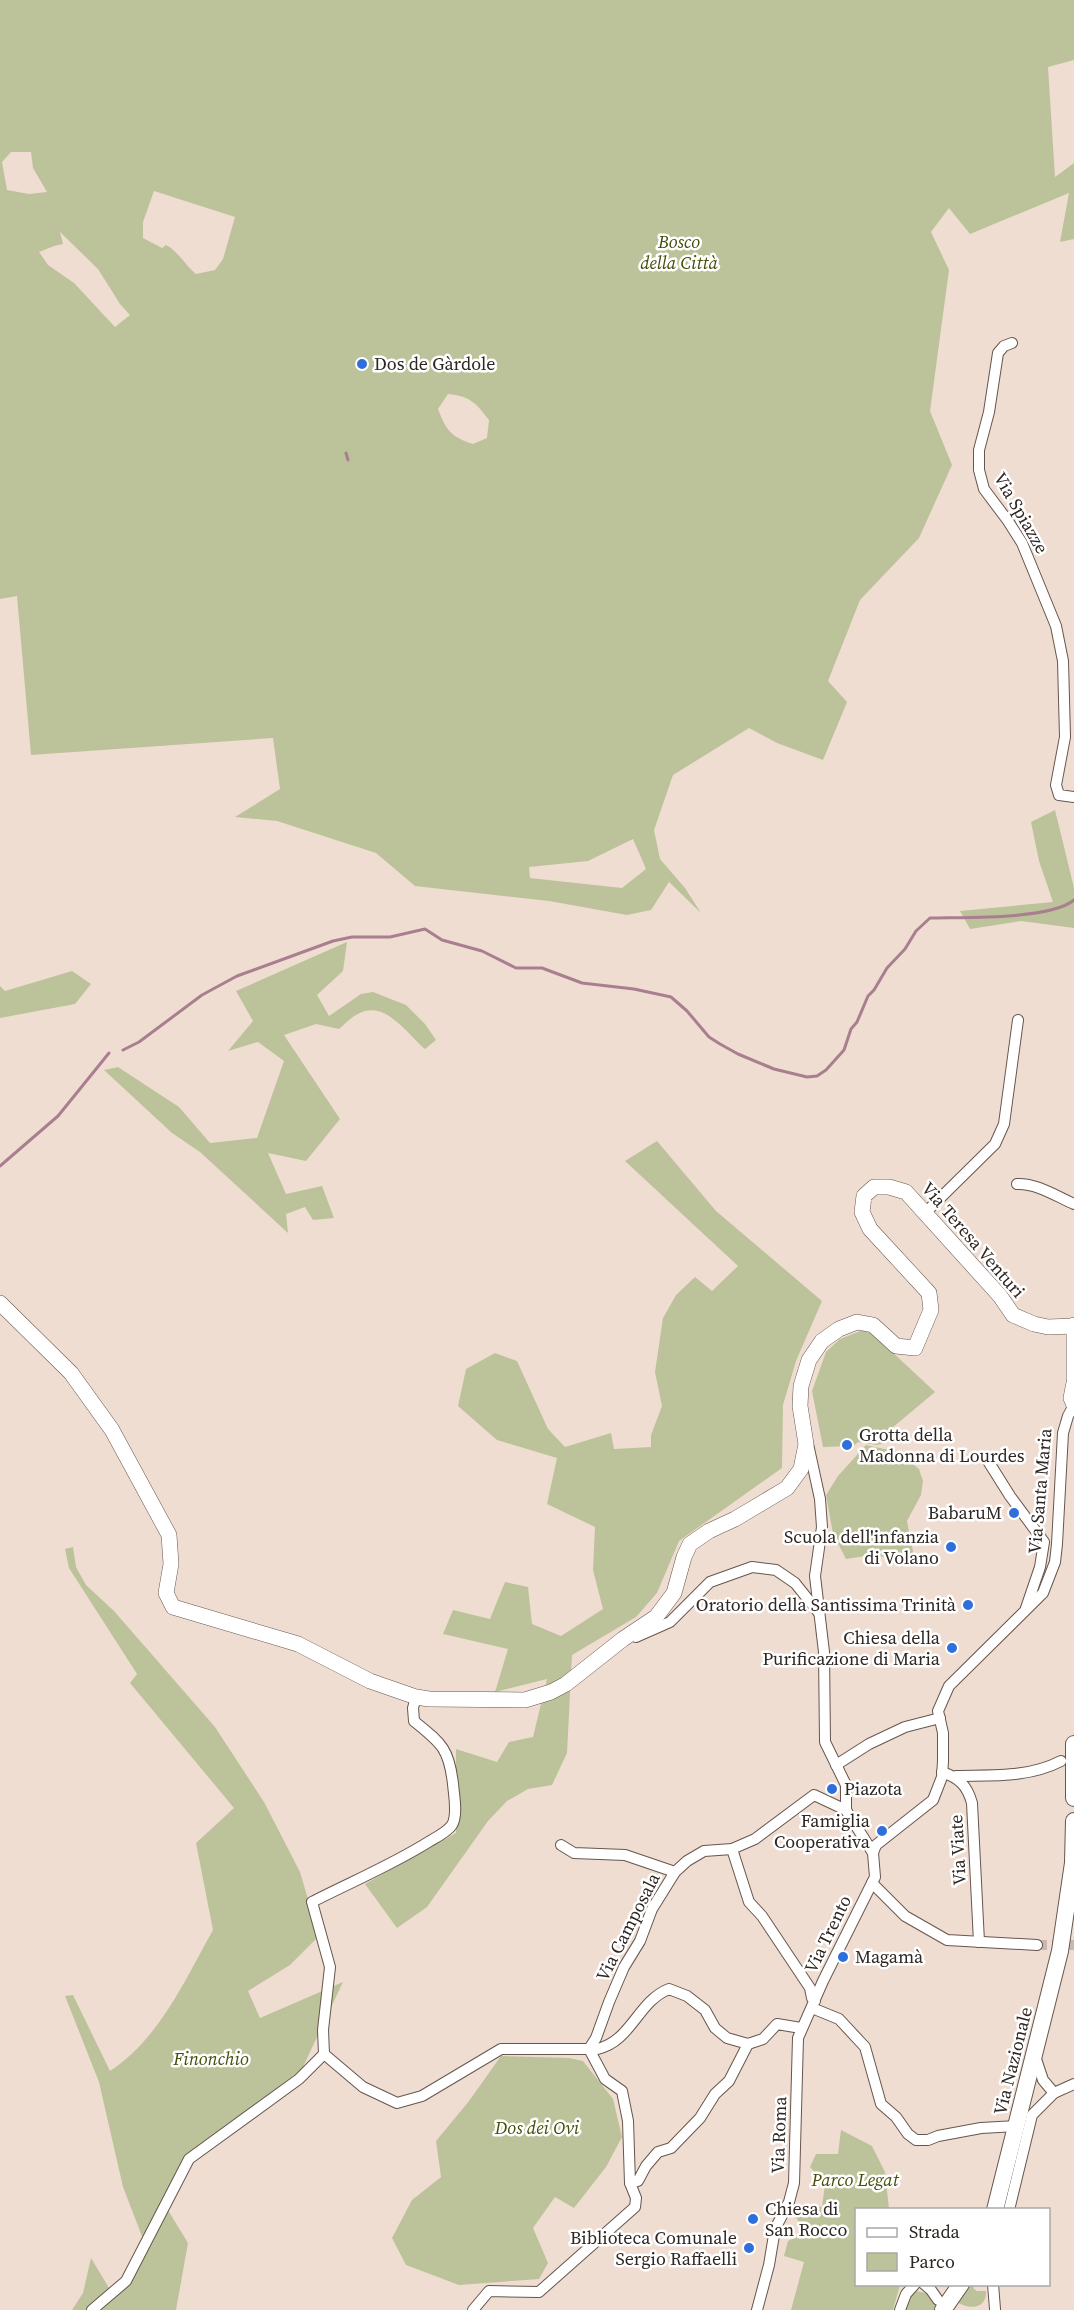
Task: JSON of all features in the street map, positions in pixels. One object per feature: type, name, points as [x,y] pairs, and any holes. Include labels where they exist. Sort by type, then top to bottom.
[{"type":"main road","points":[[1074,1744],[1074,1798]]},
{"type":"main road","name":"Via Nazionale","points":[[997,2207],[1060,1951],[1073,1863],[1074,1821]]},
{"type":"main road","points":[[940,2305],[959,2286]]},
{"type":"street","name":"Via Spiazze","points":[[1012,343],[1004,346],[998,353],[989,412],[979,450],[979,470],[984,489],[1022,543],[1056,626],[1063,662],[1065,737],[1056,786],[1059,795],[1074,797]]},
{"type":"street","points":[[925,1213],[995,1143],[1004,1124],[1018,1020]]},
{"type":"street","points":[[1017,1184],[1029,1183],[1074,1204]]},
{"type":"street","name":"Via Teresa Venturi","points":[[805,1429],[800,1406],[801,1386],[809,1360],[822,1341],[839,1329],[857,1322],[873,1325],[896,1346],[915,1348],[931,1311],[929,1293],[870,1229],[862,1212],[864,1196],[874,1187],[890,1187],[906,1192],[1000,1296],[1013,1315],[1048,1327],[1074,1325]]},
{"type":"street","points":[[0,1304],[71,1373],[112,1430],[169,1535],[171,1564],[166,1593],[174,1607],[298,1644],[370,1681],[416,1697],[525,1700],[551,1692],[566,1684],[623,1639],[656,1617],[674,1593],[690,1544],[787,1488],[801,1469],[806,1444],[805,1429]]},
{"type":"street","points":[[1074,1325],[1074,1379]]},
{"type":"street","points":[[1074,1383],[1071,1398],[1074,1405]]},
{"type":"street","name":"Via Santa Maria","points":[[873,1853],[876,1845],[933,1800],[942,1772],[943,1733],[938,1710],[949,1686],[1043,1593],[1055,1562],[1063,1433],[1074,1405]]},
{"type":"street","points":[[805,1429],[820,1499],[822,1527],[815,1576],[824,1652],[825,1742],[846,1785],[846,1809],[873,1853]]},
{"type":"street","points":[[988,1461],[1010,1496],[1044,1542],[1040,1567],[1026,1608]]},
{"type":"street","points":[[623,1639],[633,1638],[670,1622],[710,1582],[752,1567],[776,1570],[795,1583],[819,1613]]},
{"type":"street","points":[[416,1697],[413,1708],[414,1721],[435,1739],[448,1756],[454,1798],[454,1818],[452,1825],[445,1832],[403,1858],[312,1902],[330,1967],[323,2030],[324,2054],[363,2087],[397,2103],[422,2097],[501,2049],[589,2049],[609,2046],[624,2034],[657,1994],[669,1989],[687,1996],[705,2010],[715,2028],[727,2038],[748,2044],[763,2038],[777,2025],[801,2028]]},
{"type":"street","points":[[836,1765],[869,1744],[905,1727],[940,1718]]},
{"type":"street","points":[[942,1772],[956,1776],[1011,1775],[1044,1770],[1061,1761]]},
{"type":"street","name":"Via Viate","points":[[956,1776],[969,1790],[972,1803],[979,1942]]},
{"type":"street","name":"Via Camposala","points":[[589,2049],[596,2038],[624,1966],[640,1941],[652,1909],[675,1872],[687,1861],[704,1851],[732,1849],[755,1839],[814,1795],[846,1809]]},
{"type":"street","points":[[561,1845],[574,1853],[625,1855],[675,1872]]},
{"type":"street","points":[[732,1849],[749,1902],[762,1916],[810,1988],[814,2004],[839,2019],[865,2047],[881,2104],[896,2117],[908,2134],[916,2140],[928,2140],[981,2128],[1017,2126]]},
{"type":"street","name":"Via Trento","points":[[801,2028],[875,1877],[873,1853]]},
{"type":"street","points":[[872,1883],[905,1916],[947,1940],[1037,1945]]},
{"type":"street","name":"Via Roma","points":[[758,2310],[775,2229],[789,2202],[794,2183],[794,2116],[798,2038],[801,2028]]},
{"type":"street","points":[[630,2183],[638,2181],[646,2166],[658,2152],[671,2148],[700,2118],[715,2094],[729,2080],[748,2044]]},
{"type":"street","points":[[473,2310],[489,2291],[539,2292],[635,2207],[636,2198],[630,2183],[628,2121],[622,2091],[605,2079],[589,2049]]},
{"type":"street","points":[[1034,2051],[1043,2080],[1053,2093]]},
{"type":"street","points":[[92,2310],[126,2281],[189,2159],[299,2079],[324,2054]]},
{"type":"street","points":[[997,2207],[1032,2115],[1053,2093],[1074,2084]]},
{"type":"street","points":[[900,2310],[906,2294],[913,2286]]},
{"type":"street","points":[[926,2286],[940,2305]]},
{"type":"street","points":[[993,2286],[996,2310]]},
{"type":"green space","name":"Bosco della Città","points":[[0,0],[1074,0],[1074,60],[1048,67],[1055,177],[1074,163],[1074,239],[1060,242],[1069,193],[970,234],[949,208],[931,232],[949,270],[930,411],[952,465],[919,538],[860,600],[828,681],[847,702],[823,760],[777,743],[749,728],[673,775],[654,830],[660,859],[685,888],[701,913],[669,882],[651,910],[627,915],[549,901],[415,886],[376,853],[277,821],[235,817],[280,789],[273,738],[31,755],[17,596],[0,599]],"holes":[[[11,152],[31,152],[33,168],[47,192],[29,194],[7,190],[2,162]],[[154,191],[235,217],[223,259],[215,270],[196,274],[171,248],[166,245],[162,248],[143,238],[143,222]],[[60,232],[98,269],[120,304],[130,315],[115,327],[74,283],[48,265],[39,252],[63,244]],[[448,394],[467,399],[476,405],[489,420],[487,438],[473,444],[459,439],[450,432],[438,409]],[[633,839],[646,869],[622,888],[530,878],[529,867],[588,861]]]},
{"type":"green space","points":[[1055,810],[1074,888],[1074,928],[1021,921],[970,929],[960,911],[1053,902],[1039,861],[1031,822]]},
{"type":"green space","points":[[347,942],[343,971],[317,995],[329,1016],[361,994],[373,992],[406,1005],[425,1024],[436,1040],[425,1049],[395,1020],[377,1011],[355,1015],[339,1029],[316,1024],[284,1035],[340,1119],[306,1161],[268,1153],[286,1194],[322,1186],[334,1218],[313,1220],[305,1207],[286,1214],[288,1233],[200,1152],[172,1133],[104,1070],[118,1067],[179,1107],[210,1143],[257,1138],[284,1061],[258,1042],[228,1051],[253,1021],[236,991]]},
{"type":"green space","points":[[72,971],[91,984],[75,1004],[0,1018],[0,986],[5,991]]},
{"type":"green space","points":[[657,1141],[716,1211],[822,1301],[796,1361],[783,1405],[782,1468],[679,1541],[657,1593],[636,1617],[572,1655],[567,1753],[552,1785],[528,1789],[507,1801],[488,1821],[427,1907],[397,1928],[365,1884],[456,1833],[456,1749],[497,1762],[509,1742],[533,1737],[547,1679],[495,1692],[508,1649],[443,1634],[453,1610],[490,1619],[505,1582],[528,1587],[532,1624],[561,1636],[603,1609],[593,1570],[595,1527],[547,1504],[557,1458],[497,1440],[458,1406],[466,1369],[495,1353],[517,1361],[548,1429],[565,1447],[611,1433],[614,1449],[651,1447],[651,1435],[662,1406],[655,1372],[663,1318],[676,1295],[695,1277],[712,1291],[738,1266],[625,1161]]},
{"type":"green space","points":[[863,1330],[873,1334],[935,1392],[892,1428],[893,1441],[877,1445],[858,1442],[853,1446],[823,1447],[812,1391],[826,1352],[840,1339]]},
{"type":"green space","points":[[866,1445],[898,1452],[919,1469],[923,1481],[921,1495],[907,1521],[914,1556],[900,1560],[872,1555],[846,1559],[833,1534],[826,1495],[838,1476]]},
{"type":"green space","name":"Finonchio","points":[[73,1547],[76,1567],[86,1585],[114,1611],[215,1727],[264,1802],[300,1872],[319,1936],[290,1965],[248,1991],[260,2018],[343,1982],[302,2069],[182,2160],[163,2202],[188,2243],[176,2310],[72,2310],[83,2293],[91,2258],[115,2298],[145,2244],[123,2187],[99,2082],[65,1996],[73,1995],[110,2071],[143,2042],[157,2026],[181,1988],[213,1930],[196,1843],[234,1808],[130,1683],[137,1674],[69,1568],[65,1549]]},
{"type":"green space","name":"Dos dei Ovi","points":[[501,2056],[569,2058],[583,2061],[613,2099],[622,2137],[606,2167],[574,2208],[555,2197],[533,2228],[548,2263],[539,2279],[459,2285],[406,2265],[392,2238],[412,2200],[441,2177],[436,2141],[469,2101]]},
{"type":"green space","name":"Parco Legat","points":[[841,2130],[872,2146],[885,2172],[889,2208],[855,2208],[855,2286],[900,2286],[893,2310],[791,2310],[804,2262],[784,2256],[788,2241],[798,2236],[800,2224],[794,2214],[798,2204],[822,2207],[825,2184],[810,2167],[816,2154],[838,2154]]},
{"type":"green space","points":[[968,2286],[974,2286],[973,2288],[977,2291],[986,2291],[984,2301],[976,2306],[962,2305],[957,2302]]},
{"type":"green space","points":[[916,2291],[926,2293],[936,2308],[935,2310],[903,2310],[910,2295]]},
{"type":"waterway","points":[[346,453],[348,460]]},
{"type":"waterway","points":[[123,1050],[139,1042],[202,995],[237,976],[333,941],[352,937],[390,937],[425,929],[442,940],[482,951],[516,968],[542,968],[582,983],[634,989],[671,997],[687,1011],[709,1037],[738,1054],[774,1069],[807,1077],[817,1076],[826,1070],[844,1050],[851,1029],[857,1022],[868,996],[887,968],[905,949],[916,931],[930,918],[1027,914],[1046,911],[1074,900]]},
{"type":"waterway","points":[[0,1166],[58,1116],[109,1053]]},
{"type":"tunnel","points":[[1037,1945],[1074,1945]]},
{"type":"place","name":"Dos de Gàrdole","points":[[362,364]]},
{"type":"place","name":"Grotta della Madonna di Lourdes","points":[[847,1445]]},
{"type":"place","name":"BabaruM","points":[[1014,1513]]},
{"type":"place","name":"Scuola dell'infanzia di Volano","points":[[951,1547]]},
{"type":"place","name":"Oratorio della Santissima Trinità","points":[[968,1605]]},
{"type":"place","name":"Chiesa della Purificazione di Maria","points":[[952,1648]]},
{"type":"place","name":"Piazota","points":[[832,1789]]},
{"type":"place","name":"Famiglia Cooperativa","points":[[882,1831]]},
{"type":"place","name":"Magamà","points":[[843,1957]]},
{"type":"place","name":"Chiesa di San Rocco","points":[[753,2219]]},
{"type":"place","name":"Biblioteca Comunale Sergio Raffaelli","points":[[749,2248]]}]
